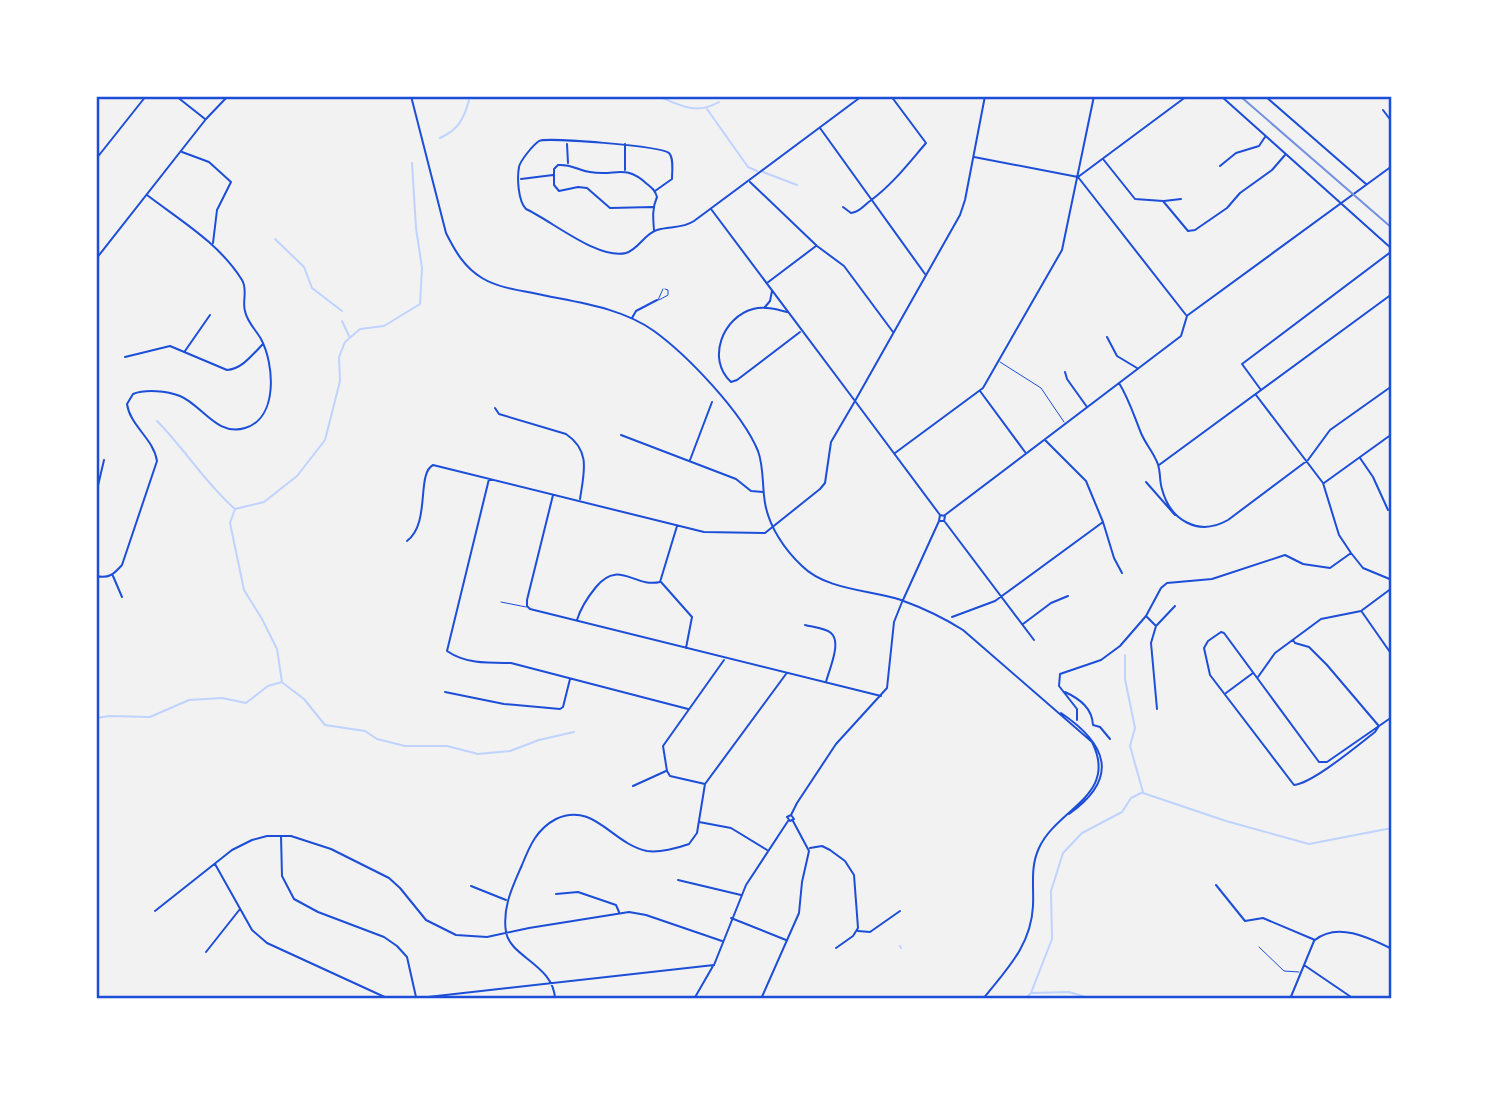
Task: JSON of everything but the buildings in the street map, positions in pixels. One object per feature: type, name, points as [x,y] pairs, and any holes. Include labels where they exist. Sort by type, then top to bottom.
[{"type":"street","points":[[176,96],[206,120]]},
{"type":"street","points":[[96,260],[180,152],[229,96]]},
{"type":"street","points":[[411,96],[446,233],[454,249],[470,269],[484,279],[502,286],[590,305],[631,319],[655,332],[688,360],[746,430],[758,451],[772,526],[795,559],[811,574],[834,583],[903,601],[947,620],[964,630],[1051,707],[1089,734],[1099,751],[1101,777],[1094,793],[1060,820],[1041,843],[1034,863],[1033,911],[1025,942],[1012,965],[983,999]]},
{"type":"street","points":[[655,191],[671,183],[673,179],[672,156],[659,148],[625,144],[547,139],[539,141],[522,161],[519,178],[522,205],[526,209],[596,249],[614,253],[631,251],[654,231],[687,225],[711,209],[862,96]]},
{"type":"street","points":[[843,207],[855,214],[886,190],[926,143],[891,96]]},
{"type":"street","points":[[407,541],[417,532],[422,515],[427,470],[437,465],[705,532],[768,532],[825,483],[831,442],[960,215],[985,96]]},
{"type":"street","points":[[894,454],[986,384],[1062,250],[1094,96]]},
{"type":"street","points":[[1077,177],[1187,96]]},
{"type":"street","points":[[1220,96],[1392,250],[1242,364],[1261,391]]},
{"type":"street","points":[[1265,96],[1366,185]]},
{"type":"street","points":[[96,159],[145,97]]},
{"type":"street","points":[[1383,110],[1392,122]]},
{"type":"street","points":[[820,128],[926,275]]},
{"type":"street","points":[[1220,166],[1236,153],[1259,146],[1265,136]]},
{"type":"street","points":[[567,142],[568,164]]},
{"type":"street","points":[[625,144],[625,171]]},
{"type":"street","points":[[180,152],[209,162],[231,182],[217,209],[213,244]]},
{"type":"street","points":[[1163,201],[1186,230],[1195,230],[1227,208],[1240,193],[1272,170],[1285,155]]},
{"type":"street","points":[[974,156],[1077,177],[1187,316]]},
{"type":"street","points":[[1103,159],[1135,199],[1181,199]]},
{"type":"street","points":[[653,207],[608,207],[587,188],[557,190],[554,185],[555,166],[568,164],[591,172],[625,171],[636,174],[655,191],[657,197],[653,207],[654,231]]},
{"type":"street","points":[[944,516],[1181,336],[1187,316],[1392,166]]},
{"type":"street","points":[[519,178],[554,174]]},
{"type":"street","points":[[748,181],[817,246],[844,266],[893,332]]},
{"type":"street","points":[[96,576],[102,578],[113,575],[122,565],[157,461],[156,451],[130,415],[127,404],[133,394],[146,391],[181,397],[222,428],[244,429],[260,419],[268,403],[271,371],[263,344],[246,315],[243,282],[213,244],[147,195]]},
{"type":"street","points":[[694,999],[713,965],[741,895],[788,816],[792,815],[836,744],[888,685],[894,622],[940,521],[940,515],[711,209]]},
{"type":"street","points":[[766,283],[817,246]]},
{"type":"street","points":[[764,308],[770,301],[772,291]]},
{"type":"street","points":[[1158,466],[1392,294]]},
{"type":"street","points":[[631,319],[636,311],[657,300]]},
{"type":"street","points":[[788,312],[764,308],[739,316],[722,337],[719,354],[726,377],[731,382],[737,380],[802,331]]},
{"type":"street","points":[[185,352],[210,315]]},
{"type":"street","points":[[1107,337],[1117,356],[1138,369]]},
{"type":"street","points":[[125,357],[170,346],[227,370],[233,370],[263,344]]},
{"type":"street","points":[[1065,372],[1087,407]]},
{"type":"street","points":[[1119,383],[1158,466],[1165,499],[1176,516]]},
{"type":"street","points":[[1146,482],[1176,516],[1193,526],[1219,525],[1306,461],[1330,430],[1392,386]]},
{"type":"street","points":[[980,390],[1026,453]]},
{"type":"street","points":[[1256,395],[1323,483],[1339,535],[1351,553],[1363,568],[1391,579]]},
{"type":"street","points":[[690,461],[712,402]]},
{"type":"street","points":[[495,408],[499,414],[566,433],[575,439],[583,453],[584,465],[580,501]]},
{"type":"street","points":[[621,435],[736,480],[751,491],[764,492]]},
{"type":"street","points":[[1323,483],[1392,435]]},
{"type":"street","points":[[1044,440],[1086,481],[1122,573]]},
{"type":"street","points":[[1360,457],[1373,477],[1388,510]]},
{"type":"street","points":[[96,494],[104,460]]},
{"type":"street","points":[[490,478],[447,651],[457,658],[485,664],[511,663],[688,709]]},
{"type":"street","points":[[553,494],[527,606],[533,610],[881,696]]},
{"type":"street","points":[[940,515],[944,516]]},
{"type":"street","points":[[944,516],[944,521],[1034,640]]},
{"type":"street","points":[[952,617],[1000,597],[1103,522]]},
{"type":"street","points":[[660,582],[677,526]]},
{"type":"street","points":[[1077,720],[1077,709],[1059,686],[1063,672],[1101,660],[1120,646],[1146,616],[1167,583],[1212,579],[1284,555],[1303,564],[1329,568],[1351,553]]},
{"type":"street","points":[[577,621],[583,603],[603,578],[615,573],[652,583],[660,582]]},
{"type":"street","points":[[113,575],[122,597]]},
{"type":"street","points":[[660,582],[692,617],[686,649]]},
{"type":"street","points":[[1257,678],[1275,653],[1321,619],[1361,611],[1392,588]]},
{"type":"street","points":[[1022,625],[1051,603],[1068,596]]},
{"type":"street","points":[[1157,709],[1150,643],[1156,626],[1175,606]]},
{"type":"street","points":[[1361,611],[1392,655]]},
{"type":"street","points":[[1146,616],[1156,626]]},
{"type":"street","points":[[804,625],[829,632],[834,637],[836,645],[827,682]]},
{"type":"street","points":[[1379,726],[1375,732],[1326,768],[1300,784],[1292,783],[1210,675],[1204,652],[1208,641],[1221,632],[1224,633],[1319,762],[1327,762],[1379,726],[1392,717]]},
{"type":"street","points":[[1293,640],[1309,647],[1327,664],[1379,726]]},
{"type":"street","points":[[705,784],[670,776],[663,746],[725,659]]},
{"type":"street","points":[[1225,693],[1254,673]]},
{"type":"street","points":[[555,999],[552,983],[513,944],[506,933],[507,900],[534,837],[546,825],[576,813],[585,814],[631,846],[653,852],[689,844],[695,837],[705,784],[786,674]]},
{"type":"street","points":[[445,692],[504,704],[559,709],[563,707],[570,678]]},
{"type":"street","points":[[1064,692],[1085,705],[1093,715],[1093,725],[1100,727],[1110,739]]},
{"type":"street","points":[[633,786],[667,771]]},
{"type":"street","points":[[761,999],[799,913],[809,848],[792,815]]},
{"type":"street","points":[[788,820],[793,820]]},
{"type":"street","points":[[698,822],[731,828],[767,851]]},
{"type":"street","points":[[281,835],[282,876],[294,899],[318,912],[384,937],[397,946],[407,957],[416,998]]},
{"type":"street","points":[[155,911],[232,850],[252,840],[291,835],[331,849],[389,878],[420,915],[444,931],[463,937],[476,938],[637,913],[723,941]]},
{"type":"street","points":[[809,848],[826,848],[851,867],[856,884],[857,931]]},
{"type":"street","points":[[214,863],[252,930],[267,943],[389,999]]},
{"type":"street","points":[[678,880],[741,895]]},
{"type":"street","points":[[1216,885],[1245,921],[1267,919],[1315,940]]},
{"type":"street","points":[[471,886],[507,900]]},
{"type":"street","points":[[556,894],[578,892],[616,905],[619,914]]},
{"type":"street","points":[[206,952],[241,909]]},
{"type":"street","points":[[836,948],[857,931],[870,932],[900,911]]},
{"type":"street","points":[[732,918],[787,940]]},
{"type":"street","points":[[1290,999],[1315,940],[1324,933],[1341,931],[1376,941],[1392,949]]},
{"type":"street","points":[[410,999],[713,965]]},
{"type":"street","points":[[1304,965],[1354,999]]},
{"type":"lane","points":[[999,362],[1041,388],[1066,424]]},
{"type":"lane","points":[[501,602],[527,606]]},
{"type":"lane","points":[[1259,947],[1284,971],[1301,972]]},
{"type":"waterway","points":[[440,138],[459,123],[467,107],[468,96]]},
{"type":"waterway","points":[[658,96],[688,108],[703,108],[719,102]]},
{"type":"waterway","points":[[707,109],[748,167],[757,171]]},
{"type":"waterway","points":[[96,718],[150,717],[189,700],[222,698],[246,703],[268,686],[282,682],[277,649],[244,590],[230,523],[235,509],[264,502],[297,476],[325,440],[340,381],[339,357],[345,342],[360,329],[384,326],[420,304],[422,268],[416,228],[412,163]]},
{"type":"waterway","points":[[763,172],[797,185]]},
{"type":"waterway","points":[[275,239],[304,267],[312,288],[342,311]]},
{"type":"waterway","points":[[342,321],[349,336]]},
{"type":"waterway","points":[[157,421],[235,509]]},
{"type":"waterway","points":[[1025,999],[1031,993],[1052,939],[1051,891],[1063,853],[1082,833],[1122,812],[1131,798],[1143,792],[1130,746],[1135,728],[1125,679],[1125,655]]},
{"type":"waterway","points":[[283,683],[304,699],[325,725],[365,731],[377,739],[405,746],[447,746],[478,754],[510,751],[539,740],[574,732]]},
{"type":"waterway","points":[[1143,793],[1226,821],[1309,844],[1392,828]]},
{"type":"waterway","points":[[1032,993],[1069,992],[1092,999]]},
{"type":"railway","points":[[1240,96],[1392,228]]}]
